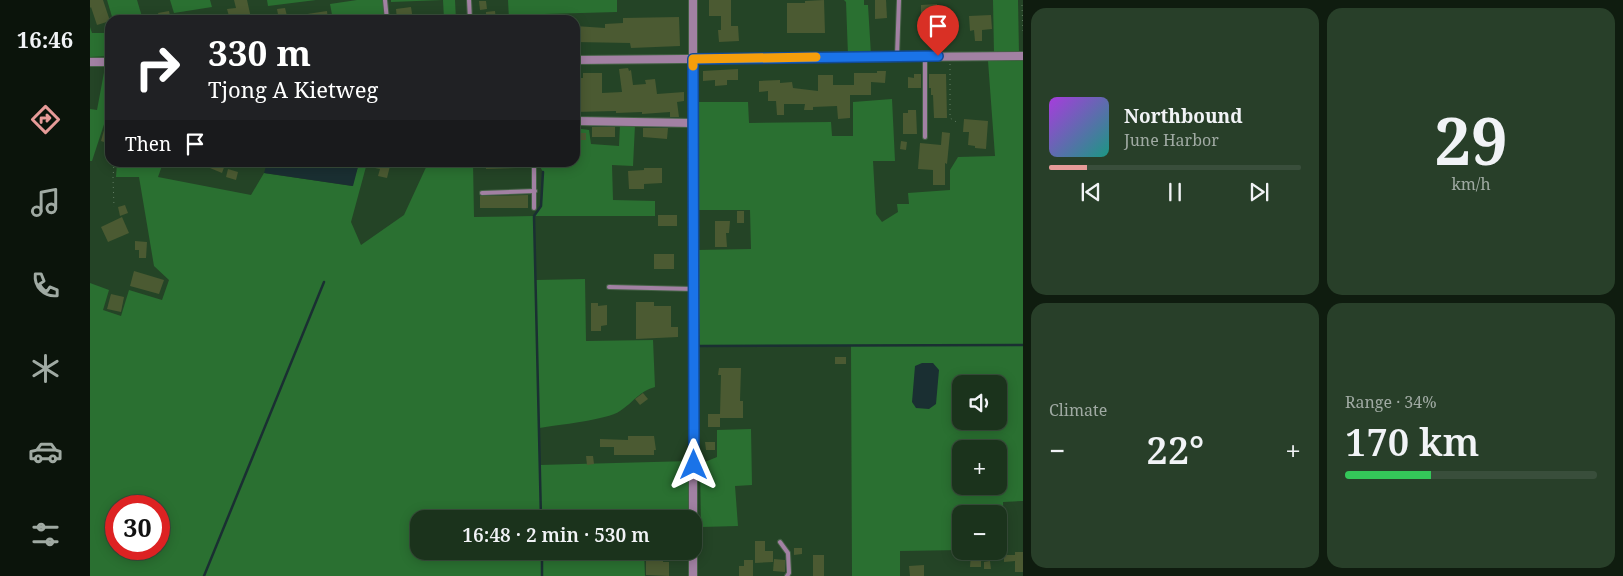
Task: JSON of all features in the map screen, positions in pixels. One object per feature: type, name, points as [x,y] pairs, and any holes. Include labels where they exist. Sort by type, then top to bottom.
[{"type":"street","points":[[693,0],[693,510]]},
{"type":"street","points":[[580,60],[1023,56]]},
{"type":"street","points":[[90,62],[105,62]]},
{"type":"street","points":[[580,121],[692,123]]},
{"type":"street","points":[[693,560],[694,576]]},
{"type":"lane","points":[[385,0],[387,15]]},
{"type":"lane","points":[[469,0],[470,15]]},
{"type":"lane","points":[[897,56],[899,0]]},
{"type":"lane","points":[[925,56],[925,137]]},
{"type":"lane","points":[[534,167],[534,208]]},
{"type":"lane","points":[[482,192],[534,192]]},
{"type":"lane","points":[[609,287],[693,289]]},
{"type":"lane","points":[[780,542],[788,553],[787,576]]},
{"type":"path","points":[[1022,5],[1023,32]]},
{"type":"path","points":[[950,56],[950,118],[958,123]]},
{"type":"path","points":[[114,167],[114,207]]},
{"type":"green space","points":[[107,0],[137,0],[142,15],[112,15]]},
{"type":"green space","points":[[170,0],[210,0],[212,7],[174,13]]},
{"type":"green space","points":[[267,0],[316,0],[268,6]]},
{"type":"green space","points":[[357,0],[383,0],[384,15],[332,15],[330,4]]},
{"type":"green space","points":[[391,0],[443,0],[391,2]]},
{"type":"green space","points":[[443,0],[455,0],[456,15],[444,15]]},
{"type":"green space","points":[[508,0],[617,0],[617,12],[509,15]]},
{"type":"green space","points":[[844,0],[864,0],[864,5],[868,5],[871,55],[848,55],[846,2]]},
{"type":"green space","points":[[993,0],[1018,0],[1019,54],[994,54]]},
{"type":"green space","points":[[90,27],[92,33],[105,33],[105,56],[90,57]]},
{"type":"green space","points":[[988,61],[1023,61],[1023,501],[1003,502],[1003,505],[952,505],[952,550],[900,551],[900,576],[852,576],[851,346],[700,346],[697,250],[751,249],[750,210],[698,210],[696,102],[748,102],[749,123],[831,122],[832,136],[853,136],[853,102],[892,99],[895,161],[873,161],[876,214],[882,222],[898,212],[897,204],[909,204],[908,193],[950,190],[950,170],[958,157],[995,156]]},
{"type":"green space","points":[[105,67],[105,121],[92,161],[90,161],[90,109],[97,110]]},
{"type":"green space","points":[[620,125],[635,125],[633,166],[612,165],[613,200],[655,201],[655,216],[534,216],[541,206],[543,172],[540,167],[580,167],[580,129],[589,130],[591,144],[619,146]]},
{"type":"green space","points":[[117,167],[162,167],[158,177],[251,195],[264,173],[352,186],[358,167],[366,167],[351,222],[361,245],[404,215],[426,167],[473,167],[474,217],[534,216],[536,280],[585,279],[586,341],[653,340],[655,387],[644,392],[625,408],[614,414],[593,420],[539,428],[540,465],[691,461],[691,510],[410,510],[410,560],[644,560],[645,576],[90,576],[90,283],[109,290],[103,310],[121,316],[129,290],[162,300],[169,280],[154,266],[139,177],[116,177]]},
{"type":"green space","points":[[751,429],[752,485],[735,486],[738,526],[702,527],[700,464],[717,457],[717,430]]},
{"type":"water","points":[[266,167],[358,167],[353,186],[264,173]]},
{"type":"water","points":[[922,363],[933,363],[939,370],[936,404],[929,409],[916,408],[912,402],[915,366]]},
{"type":"building","points":[[90,0],[103,0],[108,15],[105,15],[105,23],[97,25],[90,8]]},
{"type":"building","points":[[234,0],[247,0],[250,15],[229,15],[227,9],[236,8]]},
{"type":"building","points":[[709,0],[731,0],[731,26],[738,26],[739,41],[719,42],[718,30],[721,30],[721,16],[709,16]]},
{"type":"building","points":[[824,0],[825,33],[787,33],[787,3]]},
{"type":"building","points":[[875,0],[886,0],[887,18],[875,19]]},
{"type":"building","points":[[479,1],[486,1],[487,9],[480,10]]},
{"type":"building","points":[[937,4],[938,18],[931,19],[931,23],[924,23],[924,18],[921,18],[921,5]]},
{"type":"building","points":[[411,7],[412,15],[397,15],[396,9]]},
{"type":"building","points":[[285,8],[287,15],[278,15],[277,9]]},
{"type":"building","points":[[169,11],[170,15],[159,15],[158,13]]},
{"type":"building","points":[[327,11],[327,15],[301,15]]},
{"type":"building","points":[[495,11],[495,15],[486,15],[486,12]]},
{"type":"building","points":[[991,15],[992,29],[982,30],[982,41],[975,41],[974,30],[970,31],[969,16]]},
{"type":"building","points":[[679,17],[680,46],[631,48],[630,43],[580,42],[580,26],[605,28],[605,24],[623,23],[623,18]]},
{"type":"building","points":[[628,68],[629,71],[631,70],[633,85],[646,84],[645,80],[655,79],[657,94],[684,92],[684,101],[677,102],[679,117],[670,117],[670,112],[642,114],[642,112],[616,113],[616,111],[580,112],[580,78],[583,78],[583,73],[602,73],[602,93],[622,92],[619,69]]},
{"type":"building","points":[[738,69],[738,80],[727,80],[727,85],[715,86],[715,80],[703,81],[703,71]]},
{"type":"building","points":[[877,71],[886,71],[885,83],[871,82],[871,95],[850,95],[850,118],[838,119],[837,106],[813,107],[813,110],[804,110],[805,104],[784,104],[784,115],[777,115],[776,101],[768,101],[768,91],[759,92],[759,81],[780,80],[780,83],[792,82],[793,88],[818,91],[818,75],[833,75],[833,85],[854,85],[854,73],[877,73]]},
{"type":"building","points":[[914,74],[921,74],[921,88],[908,88],[908,77],[914,78]]},
{"type":"building","points":[[929,74],[946,74],[947,118],[934,118],[933,95],[931,95],[931,88],[929,88]]},
{"type":"building","points":[[908,110],[916,110],[917,134],[903,134],[903,113],[908,113]]},
{"type":"building","points":[[964,119],[988,121],[986,149],[968,145],[969,132],[963,132]]},
{"type":"building","points":[[105,127],[105,142],[101,141]]},
{"type":"building","points":[[592,127],[615,127],[615,137],[592,137]]},
{"type":"building","points":[[643,128],[668,128],[667,139],[643,137]]},
{"type":"building","points":[[942,132],[950,133],[947,164],[945,163],[945,185],[933,185],[933,170],[918,169],[920,143],[941,145]]},
{"type":"building","points":[[580,133],[586,133],[586,140],[580,140]]},
{"type":"building","points":[[901,141],[907,142],[906,150],[900,149]]},
{"type":"building","points":[[210,167],[224,167],[222,173]]},
{"type":"building","points":[[390,167],[387,178],[378,176],[380,169],[375,168]]},
{"type":"building","points":[[486,167],[518,167],[518,168],[486,169]]},
{"type":"building","points":[[644,168],[662,168],[662,183],[644,184],[644,189],[629,189],[628,171],[644,170]]},
{"type":"building","points":[[228,169],[238,172],[236,180],[226,177]]},
{"type":"building","points":[[528,195],[528,208],[480,208],[480,196]]},
{"type":"building","points":[[125,205],[128,213],[120,216],[118,207]]},
{"type":"building","points":[[737,211],[744,211],[744,223],[737,223]]},
{"type":"building","points":[[658,215],[677,215],[677,226],[658,226]]},
{"type":"building","points":[[122,217],[129,233],[108,242],[101,227]]},
{"type":"building","points":[[715,221],[730,221],[729,233],[726,233],[727,247],[715,247]]},
{"type":"building","points":[[135,241],[147,242],[146,258],[139,258],[139,250],[135,250]]},
{"type":"building","points":[[654,254],[674,254],[674,269],[654,269]]},
{"type":"building","points":[[134,271],[164,280],[159,294],[130,286]]},
{"type":"building","points":[[111,294],[124,297],[121,312],[107,309]]},
{"type":"building","points":[[636,302],[654,302],[654,306],[671,306],[671,327],[678,327],[678,337],[636,339]]},
{"type":"building","points":[[591,303],[598,303],[598,306],[607,305],[607,325],[601,326],[601,331],[591,331]]},
{"type":"building","points":[[835,357],[846,357],[846,364],[835,364]]},
{"type":"building","points":[[719,368],[741,368],[740,401],[743,401],[743,418],[720,418],[720,427],[708,427],[708,414],[720,414],[721,375],[718,375]]},
{"type":"building","points":[[643,393],[648,399],[640,405],[635,399]]},
{"type":"building","points":[[628,436],[654,436],[656,450],[654,450],[654,455],[614,455],[614,447],[600,447],[600,439],[628,440]]},
{"type":"building","points":[[705,442],[715,442],[715,450],[706,450]]},
{"type":"building","points":[[586,456],[593,456],[594,464],[587,465]]},
{"type":"building","points":[[755,541],[765,541],[765,551],[773,551],[773,562],[755,563]]},
{"type":"building","points":[[794,548],[802,548],[802,554],[794,555]]},
{"type":"building","points":[[1015,552],[1023,552],[1023,572],[1015,572],[1015,561],[1004,562],[1004,560],[1007,560],[1007,555],[1015,555]]},
{"type":"building","points":[[813,555],[824,555],[824,576],[813,576]]},
{"type":"building","points":[[774,559],[785,560],[785,572],[773,571]]},
{"type":"building","points":[[646,560],[669,562],[669,576],[646,575]]},
{"type":"building","points":[[744,560],[753,560],[753,576],[739,576],[739,566],[744,566]]},
{"type":"building","points":[[970,560],[981,560],[981,567],[970,567]]},
{"type":"building","points":[[990,561],[991,569],[984,569],[984,562]]},
{"type":"building","points":[[924,565],[924,576],[910,576],[909,566]]},
{"type":"waterway","points":[[541,510],[534,216],[541,206],[543,172]]},
{"type":"waterway","points":[[204,576],[324,282]]},
{"type":"waterway","points":[[700,346],[1023,345]]},
{"type":"waterway","points":[[542,560],[542,576]]},
{"type":"slow traffic","points":[[693,66],[693,59],[816,57]]},
{"type":"route","points":[[694,465],[693,59],[938,56]]}]
